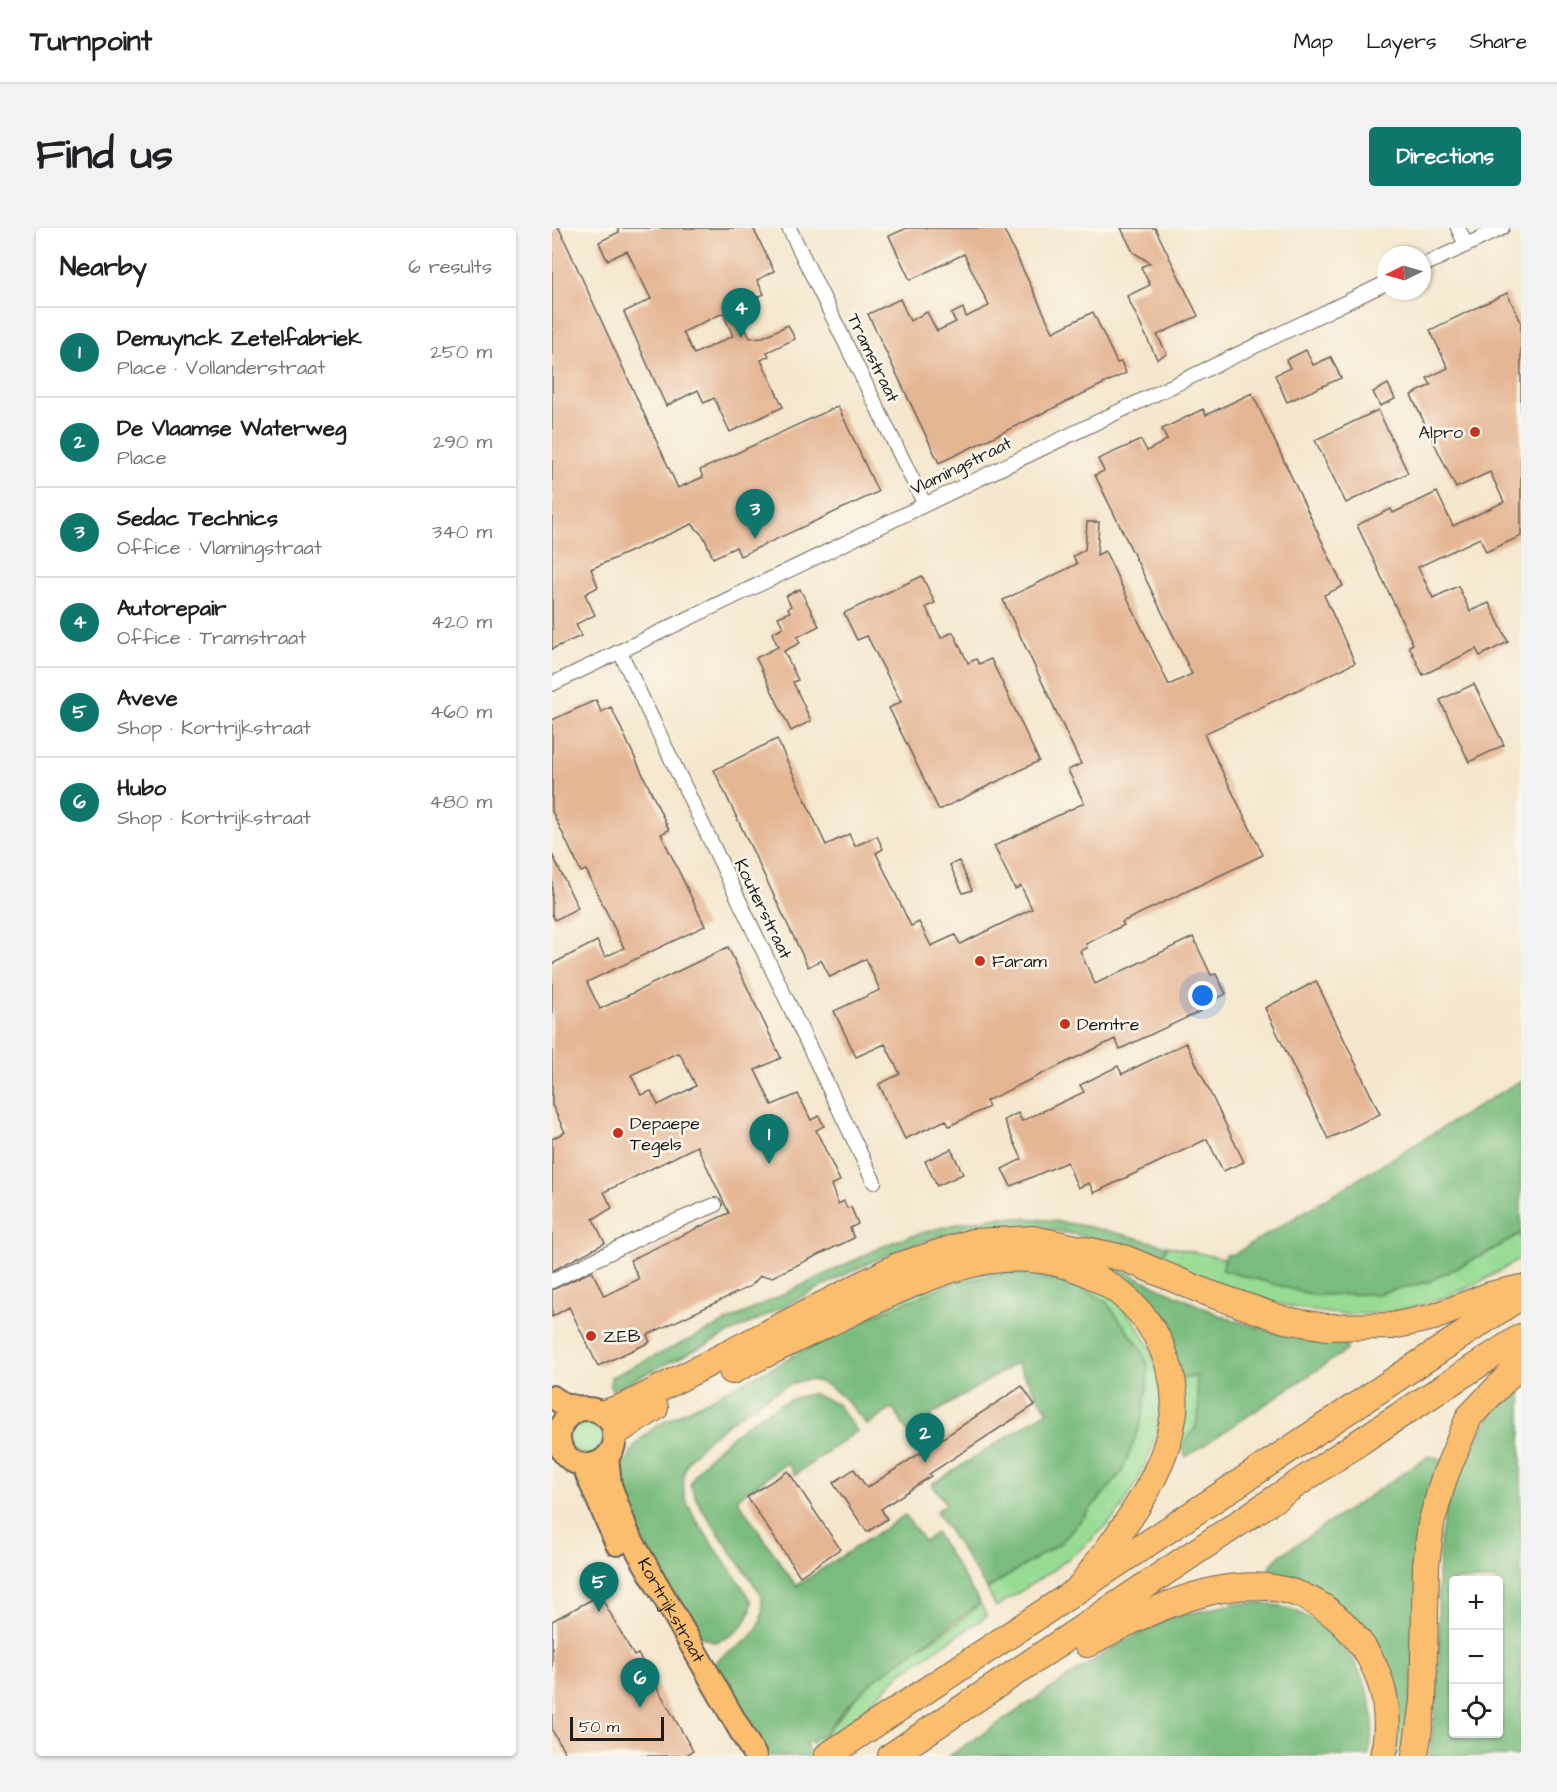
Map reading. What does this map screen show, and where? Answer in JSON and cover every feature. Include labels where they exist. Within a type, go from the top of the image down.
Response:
[{"type":"highway","points":[[600,1418],[898,1266],[972,1242],[1033,1239],[1113,1255],[1285,1320],[1326,1327],[1392,1326],[1434,1317],[1490,1295],[1521,1288]]},
{"type":"highway","points":[[600,1418],[641,1415],[929,1277],[985,1261],[1017,1258],[1050,1261],[1095,1275],[1133,1303],[1161,1343],[1172,1374],[1173,1422],[1160,1467],[1141,1503],[1079,1588]]},
{"type":"highway","points":[[827,1756],[1521,1296]]},
{"type":"highway","points":[[891,1756],[1375,1432],[1521,1338]]},
{"type":"highway","points":[[1415,1756],[1423,1701],[1426,1565],[1431,1524],[1444,1478],[1469,1417],[1521,1363]]},
{"type":"highway","points":[[1028,1666],[1071,1653],[1146,1612],[1200,1593],[1223,1587],[1249,1585],[1274,1588],[1321,1605],[1343,1623],[1374,1662],[1382,1686],[1387,1714],[1383,1756]]},
{"type":"main road","points":[[552,1397],[565,1405],[600,1418],[614,1446],[607,1457],[597,1463],[583,1465],[571,1461],[564,1454],[555,1426],[572,1412],[600,1418]]},
{"type":"main road","name":"Kortrijkstraat","points":[[607,1457],[610,1485],[625,1527],[755,1756]]},
{"type":"main road","name":"Kortrijkstraat","points":[[583,1465],[621,1552],[738,1756]]},
{"type":"street","name":"Tramstraat","points":[[789,228],[924,503]]},
{"type":"street","points":[[1458,228],[1466,245]]},
{"type":"street","points":[[1431,262],[1502,228]]},
{"type":"street","name":"Vlamingstraat","points":[[552,684],[924,503],[1377,287]]},
{"type":"street","name":"Kouterstraat","points":[[620,652],[874,1182]]},
{"type":"street","points":[[552,1281],[657,1229],[715,1205]]},
{"type":"green space","points":[[1521,1080],[1521,1233],[1487,1253],[1428,1282],[1376,1294],[1313,1295],[1222,1270],[1226,1254],[1233,1255]]},
{"type":"green space","points":[[1004,1217],[1087,1226],[1167,1246],[1162,1262],[1101,1241],[1039,1230],[1007,1228],[976,1230],[944,1236],[878,1259],[613,1390],[610,1386],[611,1377],[890,1243],[946,1226]]},
{"type":"green space","points":[[1521,1233],[1521,1258],[1473,1285],[1428,1303],[1385,1313],[1343,1314],[1301,1309],[1257,1298],[1162,1262],[1167,1246],[1225,1259],[1223,1270],[1313,1295],[1376,1294],[1428,1282],[1487,1253]]},
{"type":"green space","points":[[1018,1245],[1051,1248],[1104,1262],[1221,1316],[1296,1339],[1345,1342],[1347,1350],[1186,1457],[1181,1447],[1196,1427],[1199,1410],[1196,1376],[1181,1379],[1163,1333],[1138,1298],[1103,1273],[1081,1264],[1029,1254],[990,1255],[963,1259],[889,1286],[792,1335],[790,1327],[846,1298],[900,1275],[955,1257]]},
{"type":"green space","points":[[1055,1270],[1096,1287],[1111,1296],[1133,1320],[1146,1339],[1160,1380],[1159,1423],[1153,1446],[1140,1476],[1125,1503],[1112,1520],[1072,1556],[996,1607],[987,1589],[1062,1542],[1122,1472],[1141,1422],[1147,1387],[1141,1348],[1106,1302],[1080,1286],[1040,1277],[1005,1273],[950,1284],[875,1315],[791,1359],[792,1351],[921,1288],[974,1271]]},
{"type":"green space","points":[[1005,1273],[1040,1277],[1080,1286],[1106,1302],[1141,1348],[1148,1366],[1147,1387],[1141,1422],[1122,1472],[1062,1542],[987,1589],[936,1512],[946,1504],[932,1484],[1048,1411],[1016,1363],[931,1415],[935,1424],[911,1438],[893,1408],[867,1425],[841,1395],[825,1384],[806,1380],[794,1383],[742,1413],[695,1452],[686,1465],[684,1494],[687,1504],[752,1602],[745,1623],[729,1637],[714,1642],[699,1636],[662,1575],[630,1510],[623,1487],[620,1464],[627,1463],[631,1451],[638,1442],[658,1425],[875,1315],[950,1284]]},
{"type":"green space","points":[[1196,1376],[1199,1410],[1196,1427],[1181,1447],[1175,1444],[1181,1379]]},
{"type":"green space","points":[[1521,1376],[1521,1756],[1429,1756],[1438,1678],[1438,1579],[1443,1524],[1460,1470],[1487,1421]]},
{"type":"green space","points":[[813,1394],[837,1404],[857,1431],[795,1475],[787,1463],[737,1499],[796,1586],[905,1515],[924,1541],[936,1533],[980,1603],[874,1680],[843,1710],[826,1733],[805,1744],[813,1756],[766,1756],[715,1663],[752,1636],[762,1616],[762,1600],[759,1591],[701,1508],[690,1485],[709,1457],[743,1428],[781,1404]]},
{"type":"green space","points":[[587,1419],[600,1424],[605,1437],[600,1450],[587,1455],[574,1450],[569,1437],[574,1424]]},
{"type":"green space","points":[[1429,1456],[1442,1459],[1417,1640],[1405,1756],[1390,1756],[1380,1659],[1270,1580],[1270,1566],[1279,1556]]},
{"type":"green space","points":[[980,1603],[987,1616],[902,1672],[860,1714],[816,1750],[811,1741],[828,1729],[864,1688],[899,1661],[955,1624]]},
{"type":"green space","points":[[1237,1603],[1266,1603],[1291,1609],[1310,1618],[1342,1646],[1355,1663],[1370,1703],[1373,1732],[1369,1756],[949,1756],[1108,1651],[1169,1618]]},
{"type":"building","points":[[552,228],[559,228],[678,488],[703,477],[700,470],[838,406],[878,492],[740,556],[736,547],[713,558],[704,537],[692,524],[591,569],[598,587],[585,594],[595,615],[576,624],[581,636],[552,649]]},
{"type":"building","points":[[618,228],[753,228],[774,271],[757,280],[764,294],[732,309],[742,331],[746,330],[750,338],[763,337],[788,325],[795,339],[767,352],[769,356],[761,360],[783,407],[730,432],[714,398],[704,403],[698,390],[666,406],[624,312],[651,299],[627,251],[607,260],[599,242],[619,232]],"holes":[[[723,313],[733,336],[694,354],[683,332]]]},
{"type":"building","points":[[907,228],[1003,228],[1053,332],[1093,312],[1117,363],[1121,362],[1126,373],[939,463],[868,314],[900,299],[910,321],[927,312],[937,331],[956,322],[951,314],[963,308],[966,317],[989,306],[964,254],[910,280],[889,236]]},
{"type":"building","points":[[1121,228],[1155,228],[1198,316],[1157,335],[1167,354],[1157,359],[1127,296],[1150,285],[1141,267],[1150,263],[1133,252]]},
{"type":"building","points":[[1507,293],[1521,322],[1521,536],[1486,552],[1480,538],[1418,567],[1433,598],[1458,586],[1470,611],[1489,603],[1508,642],[1480,656],[1476,649],[1423,675],[1409,646],[1413,644],[1357,525],[1391,509],[1393,513],[1437,492],[1453,526],[1504,502],[1490,472],[1456,488],[1411,395],[1431,385],[1427,378],[1448,368],[1430,330]]},
{"type":"building","points":[[1306,350],[1313,365],[1331,357],[1341,378],[1287,402],[1275,375],[1290,368],[1286,360]]},
{"type":"building","points":[[1388,384],[1395,399],[1380,406],[1373,392]]},
{"type":"building","points":[[1252,393],[1343,586],[1324,595],[1355,663],[1204,734],[1263,855],[1122,922],[1124,925],[1086,944],[1087,948],[1080,951],[1095,984],[1193,937],[1211,975],[1216,974],[1226,994],[1201,1006],[1203,1010],[1120,1049],[1115,1039],[986,1101],[989,1107],[949,1126],[946,1120],[905,1139],[879,1084],[900,1074],[885,1044],[856,1057],[834,1011],[880,990],[866,959],[830,977],[821,960],[808,967],[714,770],[777,739],[826,845],[849,834],[855,846],[877,836],[883,849],[876,853],[911,926],[919,922],[931,946],[955,935],[960,944],[1032,909],[1021,886],[1015,889],[994,846],[1084,803],[1068,770],[1081,764],[1003,600],[1077,564],[1073,556],[1085,550],[1087,522],[1099,522],[1097,555],[1105,551],[1169,685],[1192,674],[1095,475],[1104,471],[1098,459],[1141,440],[1147,451],[1167,440],[1162,429],[1203,409],[1206,415]]},
{"type":"building","points":[[1378,410],[1408,473],[1346,503],[1315,440]]},
{"type":"building","points":[[922,576],[935,603],[926,607],[941,638],[953,632],[968,663],[976,659],[979,664],[991,659],[1039,761],[939,810],[889,708],[901,702],[867,636],[857,640],[844,613]]},
{"type":"building","points":[[800,589],[819,626],[797,637],[800,643],[784,651],[798,680],[793,682],[811,721],[791,731],[756,658],[778,647],[772,633],[783,627],[778,617],[790,612],[788,608],[791,606],[786,596]]},
{"type":"building","points":[[1474,684],[1504,745],[1469,762],[1440,700]]},
{"type":"building","points":[[596,700],[601,712],[611,707],[669,830],[661,834],[705,926],[587,982],[600,1009],[728,947],[781,1058],[755,1070],[772,1105],[798,1094],[811,1120],[819,1116],[824,1126],[816,1130],[840,1181],[831,1185],[838,1204],[844,1201],[847,1208],[851,1207],[858,1224],[850,1228],[854,1238],[772,1277],[760,1276],[751,1286],[647,1335],[650,1342],[598,1366],[569,1307],[552,1317],[552,1290],[592,1271],[604,1296],[639,1279],[630,1260],[729,1213],[697,1146],[604,1192],[612,1208],[593,1219],[605,1243],[552,1271],[552,1139],[565,1132],[552,1105],[552,964],[597,941],[605,957],[624,948],[586,870],[581,872],[552,811],[552,720]],"holes":[[[677,1053],[680,1054],[696,1086],[658,1105],[651,1091],[641,1095],[631,1075]]]},
{"type":"building","points":[[552,854],[578,908],[555,920],[552,914]]},
{"type":"building","points":[[959,861],[972,890],[963,893],[950,865]]},
{"type":"building","points":[[1316,981],[1380,1114],[1328,1139],[1265,1008]]},
{"type":"building","points":[[1186,1043],[1244,1162],[1223,1171],[1207,1139],[1094,1193],[1089,1183],[1078,1188],[1067,1162],[1011,1186],[1002,1169],[1022,1159],[1004,1120],[1018,1113],[1022,1121],[1084,1092],[1080,1085],[1118,1066],[1122,1074]]},
{"type":"building","points":[[951,1149],[963,1174],[937,1186],[925,1161]]},
{"type":"building","points":[[1022,1386],[1035,1405],[929,1474],[931,1476],[881,1509],[887,1519],[867,1532],[833,1483],[854,1469],[867,1488]]},
{"type":"building","points":[[788,1471],[840,1549],[800,1576],[747,1497]]},
{"type":"building","points":[[600,1595],[634,1656],[638,1654],[693,1751],[685,1756],[567,1756],[552,1730],[552,1621]]},
{"type":"place","name":"Autorepair","points":[[741,338]]},
{"type":"place","name":"Alpro","points":[[1475,432]]},
{"type":"place","name":"Sedac Technics","points":[[755,539]]},
{"type":"place","name":"Faram","points":[[980,961]]},
{"type":"place","name":"Demtre","points":[[1065,1024]]},
{"type":"place","name":"Depaepe Tegels","points":[[618,1133]]},
{"type":"place","name":"Demuynck Zetelfabriek","points":[[769,1164]]},
{"type":"place","name":"ZEB","points":[[591,1336]]},
{"type":"place","name":"De Vlaamse Waterweg","points":[[925,1463]]},
{"type":"place","name":"Aveve","points":[[599,1612]]},
{"type":"place","name":"Hubo","points":[[640,1708]]}]
